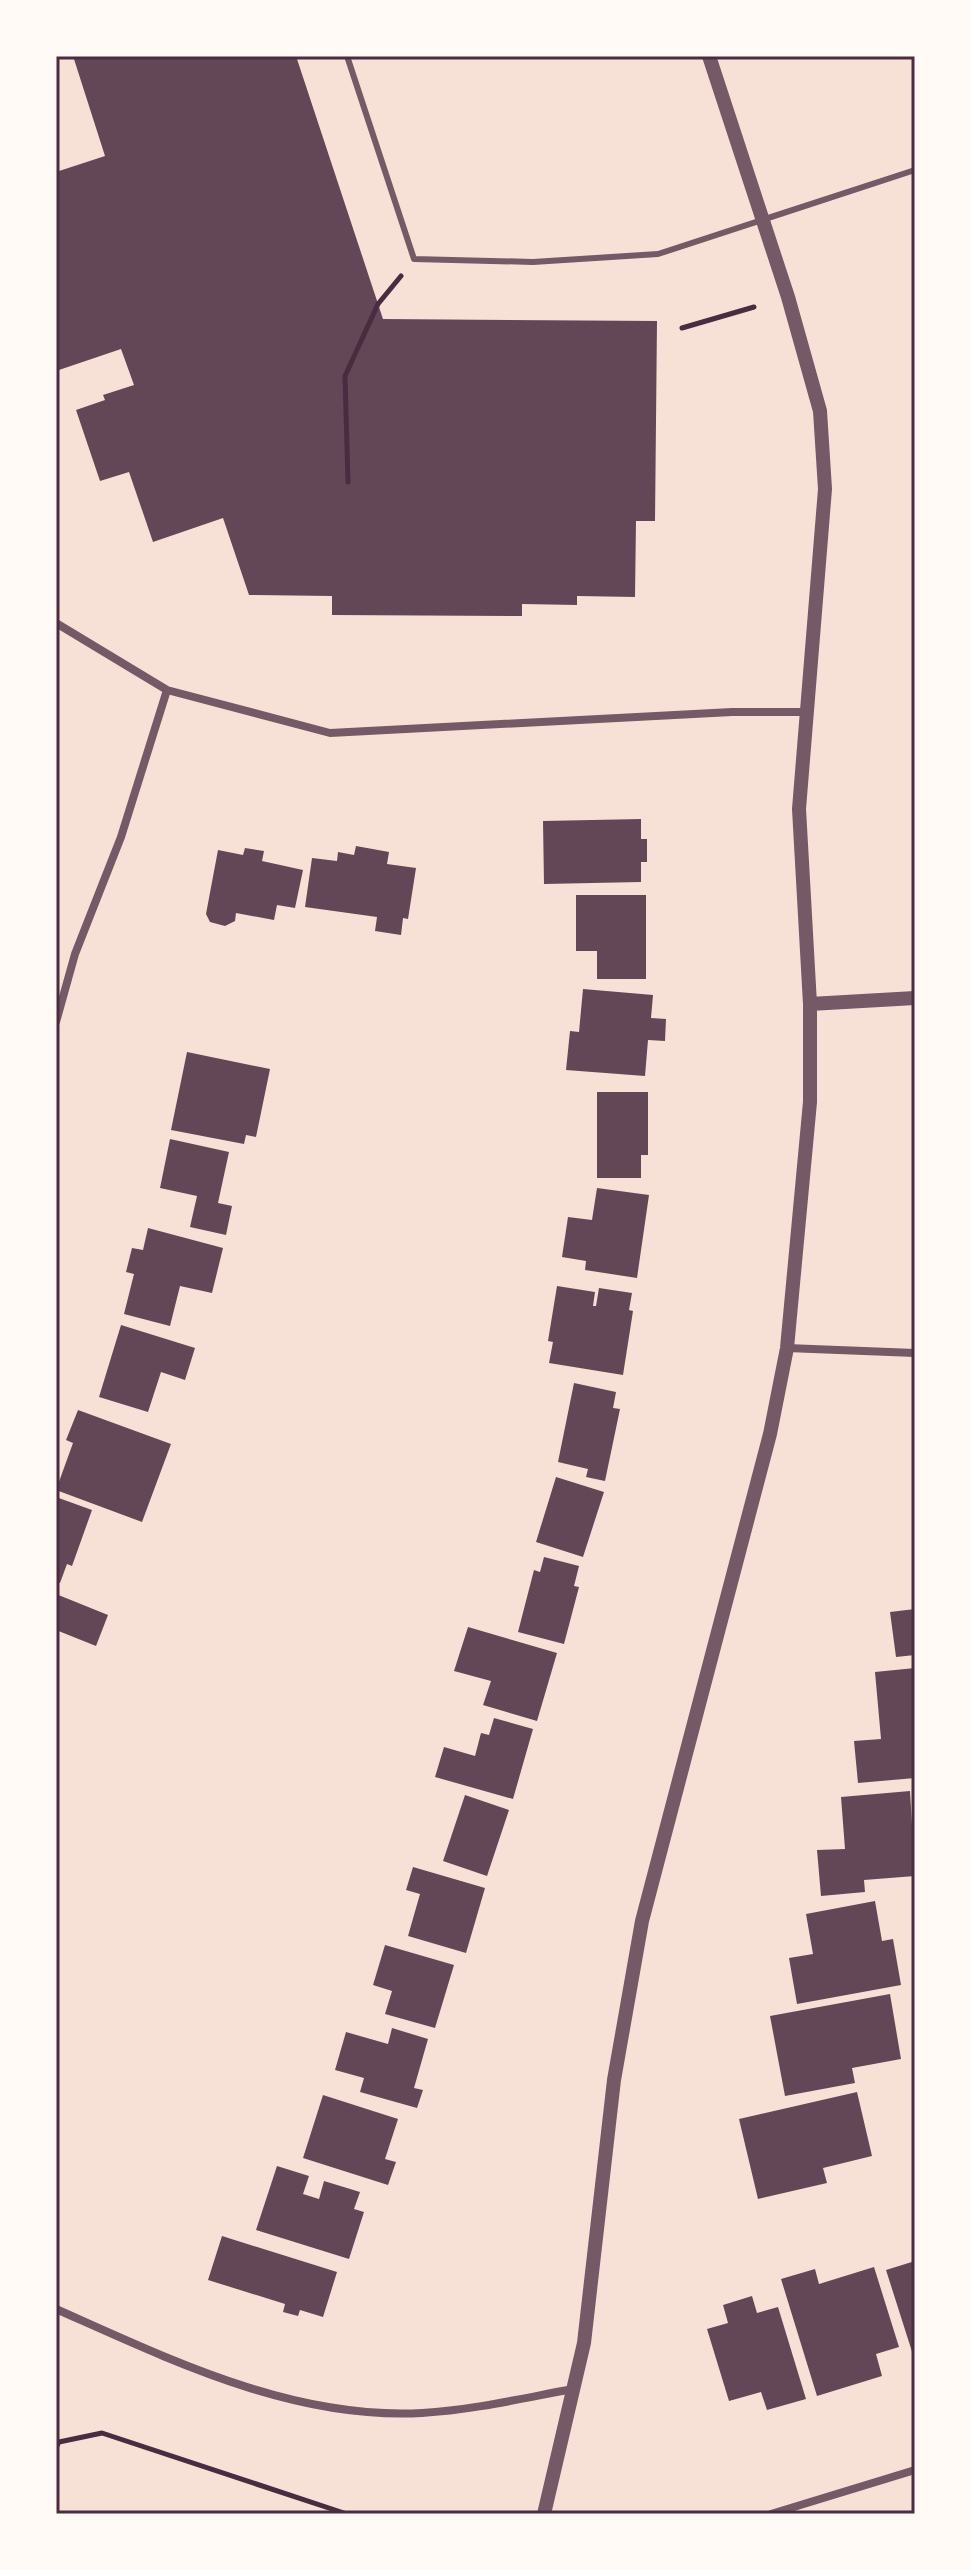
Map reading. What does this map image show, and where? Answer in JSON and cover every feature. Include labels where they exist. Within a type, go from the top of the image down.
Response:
[{"type":"street","points":[[544,2514],[584,2343],[614,2080],[642,1921],[770,1434],[787,1348],[810,1102],[810,1004],[799,809],[804,712],[825,489],[820,411],[763,219],[709,56]]},
{"type":"street","points":[[56,623],[167,690],[330,733],[732,712],[804,712]]},
{"type":"street","points":[[56,1022],[75,954],[121,837],[167,690]]},
{"type":"street","points":[[810,1004],[915,998]]},
{"type":"street","points":[[787,1348],[915,1353]]},
{"type":"street","points":[[56,2309],[212,2378],[366,2412],[422,2413],[573,2389]]},
{"type":"street","points":[[771,2514],[915,2470]]},
{"type":"lane","points":[[347,56],[414,259],[533,262],[658,254],[915,170]]},
{"type":"path","points":[[348,482],[345,376],[378,304],[414,259]]},
{"type":"path","points":[[682,328],[754,307]]},
{"type":"path","points":[[56,2448],[59,2442],[76,2436],[102,2433],[347,2514]]},
{"type":"building","points":[[73,56],[296,56],[383,319],[657,321],[655,521],[636,521],[635,597],[577,596],[577,605],[522,604],[522,616],[332,615],[332,596],[249,595],[223,518],[153,542],[129,472],[100,481],[76,410],[105,400],[103,395],[134,385],[121,349],[56,371],[56,172],[105,156]]},
{"type":"building","points":[[641,819],[641,839],[647,839],[647,862],[641,862],[641,882],[544,884],[543,821]]},
{"type":"building","points":[[356,846],[389,852],[387,864],[416,868],[408,919],[403,918],[401,935],[375,931],[377,917],[305,907],[312,858],[337,861],[338,852],[354,855]]},
{"type":"building","points":[[245,848],[264,851],[262,861],[303,870],[295,908],[277,905],[274,920],[236,913],[235,921],[225,926],[210,922],[206,914],[218,850],[243,855]]},
{"type":"building","points":[[576,895],[646,895],[646,979],[597,979],[597,951],[576,951]]},
{"type":"building","points":[[583,989],[653,995],[651,1018],[666,1019],[665,1041],[648,1040],[645,1076],[566,1070],[570,1031],[579,1032]]},
{"type":"building","points":[[187,1052],[270,1069],[256,1137],[246,1135],[244,1144],[171,1130]]},
{"type":"building","points":[[597,1092],[648,1092],[648,1155],[641,1155],[641,1178],[597,1178]]},
{"type":"building","points":[[170,1139],[229,1152],[218,1203],[232,1206],[226,1235],[190,1227],[197,1196],[160,1188]]},
{"type":"building","points":[[597,1188],[649,1195],[637,1278],[585,1270],[586,1261],[562,1257],[568,1217],[592,1220]]},
{"type":"building","points":[[148,1228],[223,1248],[212,1293],[180,1286],[170,1326],[124,1314],[134,1274],[126,1272],[132,1248],[143,1250]]},
{"type":"building","points":[[557,1286],[595,1292],[593,1306],[596,1306],[599,1288],[632,1293],[629,1310],[633,1311],[623,1375],[549,1363],[553,1342],[548,1341]]},
{"type":"building","points":[[121,1325],[195,1348],[185,1380],[161,1372],[148,1412],[99,1397]]},
{"type":"building","points":[[574,1383],[616,1392],[613,1408],[620,1409],[605,1481],[586,1477],[588,1469],[558,1462]]},
{"type":"building","points":[[78,1410],[171,1444],[142,1522],[56,1490],[73,1443],[66,1440]]},
{"type":"building","points":[[556,1477],[604,1492],[583,1557],[536,1542]]},
{"type":"building","points":[[56,1497],[92,1510],[72,1566],[67,1564],[60,1583],[56,1582]]},
{"type":"building","points":[[544,1557],[579,1566],[574,1586],[579,1587],[564,1644],[518,1632],[534,1570],[540,1572]]},
{"type":"building","points":[[56,1594],[108,1615],[96,1646],[56,1630]]},
{"type":"building","points":[[915,1609],[915,1655],[896,1657],[890,1612]]},
{"type":"building","points":[[468,1627],[557,1653],[537,1721],[483,1705],[491,1681],[454,1671]]},
{"type":"building","points":[[915,1668],[915,1778],[858,1783],[854,1741],[881,1739],[875,1672]]},
{"type":"building","points":[[494,1718],[533,1729],[513,1799],[435,1777],[444,1747],[475,1756],[481,1733],[489,1735]]},
{"type":"building","points":[[910,1791],[915,1876],[864,1880],[865,1892],[821,1896],[817,1850],[845,1849],[841,1797]]},
{"type":"building","points":[[465,1795],[509,1810],[487,1876],[443,1861]]},
{"type":"building","points":[[413,1867],[485,1888],[466,1953],[408,1936],[420,1894],[406,1890]]},
{"type":"building","points":[[875,1901],[882,1941],[893,1939],[901,1985],[797,2004],[789,1958],[813,1954],[806,1914]]},
{"type":"building","points":[[385,1945],[454,1965],[435,2028],[385,2014],[392,1991],[373,1985]]},
{"type":"building","points":[[890,1994],[901,2059],[852,2068],[855,2083],[785,2096],[770,2016]]},
{"type":"building","points":[[392,2028],[428,2039],[414,2088],[423,2090],[417,2108],[360,2092],[364,2078],[335,2070],[346,2032],[388,2044]]},
{"type":"building","points":[[857,2092],[872,2156],[823,2168],[827,2183],[758,2199],[739,2119]]},
{"type":"building","points":[[323,2095],[398,2119],[385,2159],[396,2162],[388,2185],[303,2158]]},
{"type":"building","points":[[277,2166],[309,2176],[303,2194],[319,2199],[324,2181],[360,2192],[354,2209],[364,2212],[349,2259],[256,2230]]},
{"type":"building","points":[[222,2236],[337,2272],[323,2317],[300,2310],[298,2316],[283,2312],[285,2304],[208,2280]]},
{"type":"building","points":[[915,2261],[915,2357],[914,2358],[886,2270]]},
{"type":"building","points":[[874,2267],[899,2347],[876,2354],[882,2376],[817,2396],[781,2279],[815,2269],[819,2284]]},
{"type":"building","points":[[752,2296],[757,2313],[778,2307],[806,2399],[767,2410],[761,2392],[729,2401],[707,2329],[728,2323],[723,2305]]}]
